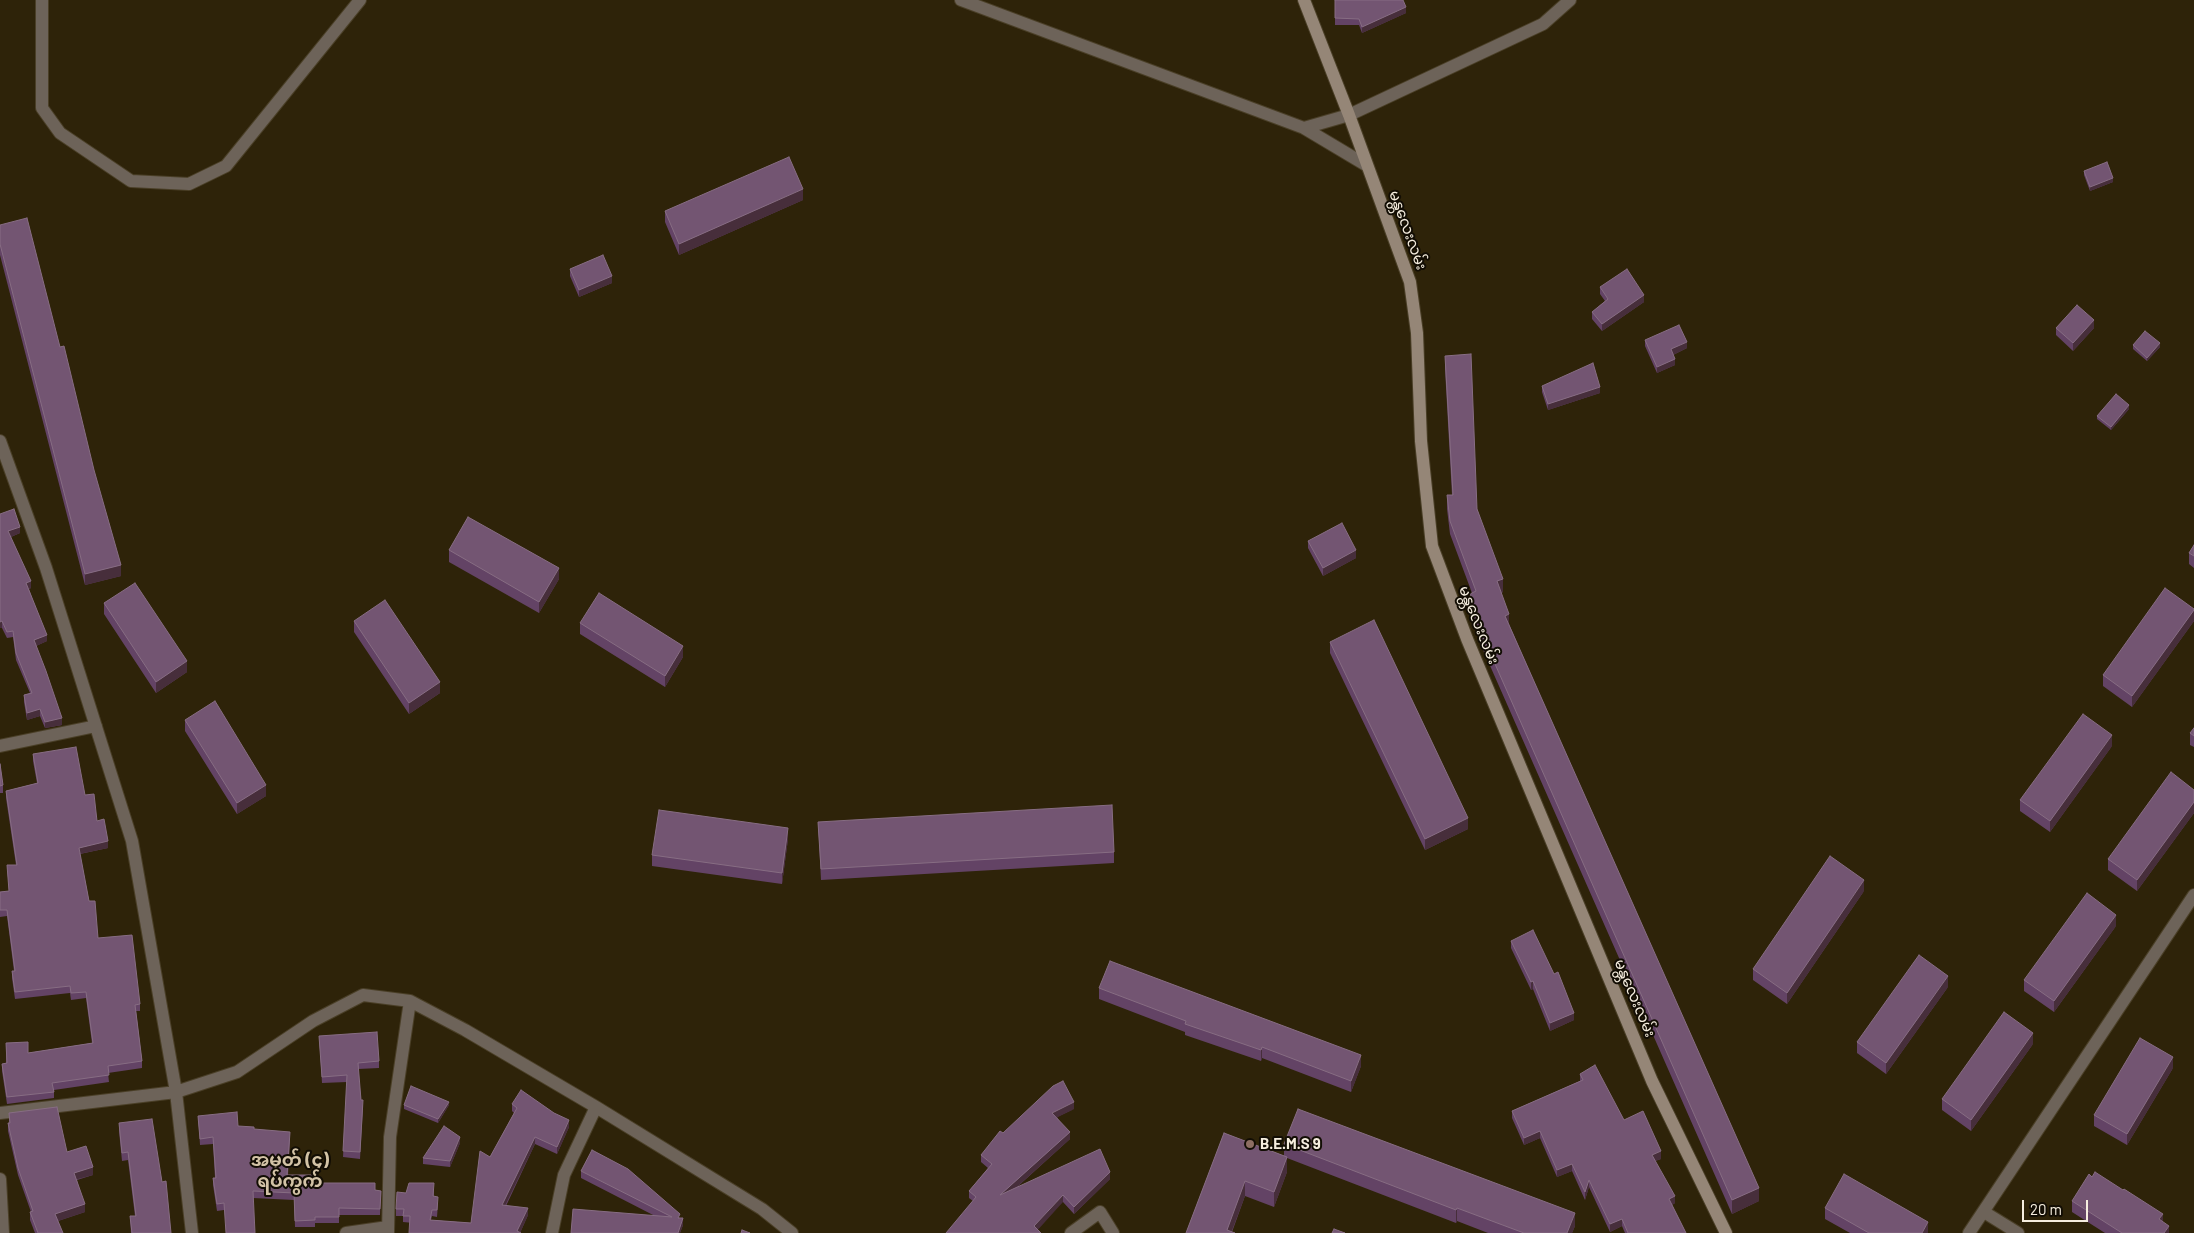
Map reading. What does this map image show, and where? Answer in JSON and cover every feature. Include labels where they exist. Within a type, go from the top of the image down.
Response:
[{"type":"main road","name":"မန္တလေးလမ်း","points":[[1304,0],[1349,115],[1410,282],[1417,332],[1421,441],[1432,546],[1467,640],[1652,1081],[1726,1233]]},
{"type":"street","points":[[42,0],[42,108],[60,133],[131,181],[189,184],[226,166],[360,0]]},
{"type":"street","points":[[961,0],[1304,128],[1366,165]]},
{"type":"street","points":[[1304,128],[1349,115],[1543,24],[1570,0]]},
{"type":"street","points":[[0,441],[46,568],[132,841],[176,1092],[192,1233]]},
{"type":"street","points":[[0,746],[96,726]]},
{"type":"street","points":[[1970,1233],[2194,895]]},
{"type":"street","points":[[0,1113],[176,1092],[236,1072],[313,1021],[363,995],[410,1001],[465,1030],[596,1107],[762,1209],[792,1233]]},
{"type":"street","points":[[346,1233],[388,1230],[390,1137],[410,1001]]},
{"type":"street","points":[[552,1233],[564,1175],[596,1107]]},
{"type":"street","points":[[0,1179],[3,1233]]},
{"type":"street","points":[[1071,1233],[1100,1212],[1113,1233]]},
{"type":"street","points":[[1984,1212],[2018,1233]]},
{"type":"building","points":[[1335,0],[1403,0],[1406,7],[1362,27],[1359,19],[1335,18]]},
{"type":"building","points":[[789,157],[803,189],[679,244],[665,211]]},
{"type":"building","points":[[2107,162],[2113,178],[2090,187],[2084,171]]},
{"type":"building","points":[[27,218],[60,347],[64,346],[94,470],[121,565],[85,574],[0,244],[0,225]]},
{"type":"building","points":[[603,255],[612,276],[579,290],[570,269]]},
{"type":"building","points":[[1627,269],[1644,295],[1602,324],[1592,312],[1608,299],[1600,287]]},
{"type":"building","points":[[2077,305],[2094,320],[2073,343],[2056,328]]},
{"type":"building","points":[[1679,325],[1687,342],[1671,349],[1675,359],[1657,367],[1645,340]]},
{"type":"building","points":[[2145,331],[2160,343],[2147,358],[2133,345]]},
{"type":"building","points":[[1471,354],[1477,509],[1503,579],[1497,581],[1509,614],[1505,616],[1759,1188],[1732,1200],[1480,630],[1483,629],[1470,594],[1476,591],[1450,521],[1447,495],[1453,495],[1445,356]]},
{"type":"building","points":[[1593,363],[1600,387],[1548,404],[1542,386]]},
{"type":"building","points":[[2116,394],[2129,405],[2111,427],[2097,416]]},
{"type":"building","points":[[14,509],[20,527],[8,531],[31,581],[26,583],[47,635],[34,640],[62,718],[45,722],[40,709],[27,713],[24,695],[32,693],[16,653],[13,631],[7,632],[2,621],[0,622],[0,514]]},
{"type":"building","points":[[468,517],[559,568],[539,602],[449,550]]},
{"type":"building","points":[[1342,523],[1356,550],[1323,568],[1308,541]]},
{"type":"building","points":[[2194,545],[2194,556],[2189,553]]},
{"type":"building","points":[[135,583],[187,661],[156,682],[104,603]]},
{"type":"building","points":[[2165,588],[2194,610],[2132,696],[2103,675]]},
{"type":"building","points":[[599,593],[683,646],[665,676],[580,623]]},
{"type":"building","points":[[385,600],[440,682],[409,703],[354,621]]},
{"type":"building","points":[[1374,620],[1468,818],[1425,839],[1330,642]]},
{"type":"building","points":[[215,701],[266,785],[237,803],[185,720]]},
{"type":"building","points":[[2083,714],[2112,735],[2050,821],[2020,800]]},
{"type":"building","points":[[2194,728],[2194,736],[2190,733]]},
{"type":"building","points":[[76,747],[85,795],[94,794],[97,821],[104,819],[108,841],[79,848],[89,901],[95,901],[98,938],[132,935],[140,1004],[135,1005],[142,1061],[108,1066],[109,1075],[52,1083],[54,1092],[7,1097],[2,1064],[7,1063],[6,1043],[28,1042],[28,1053],[93,1043],[86,992],[71,993],[70,986],[15,992],[12,971],[15,971],[7,910],[0,910],[0,892],[9,891],[7,865],[17,865],[6,791],[38,783],[33,754]]},
{"type":"building","points":[[0,764],[3,785],[0,786]]},
{"type":"building","points":[[2171,772],[2194,790],[2194,802],[2137,880],[2108,859]]},
{"type":"building","points":[[1112,805],[1114,852],[821,869],[818,822]]},
{"type":"building","points":[[659,810],[788,828],[782,873],[652,855]]},
{"type":"building","points":[[1830,856],[1864,880],[1787,993],[1753,969]]},
{"type":"building","points":[[2087,893],[2116,915],[2054,1001],[2024,980]]},
{"type":"building","points":[[1533,930],[1554,974],[1558,972],[1574,1013],[1550,1023],[1533,981],[1531,982],[1511,941]]},
{"type":"building","points":[[1919,955],[1948,976],[1886,1063],[1857,1042]]},
{"type":"building","points":[[1110,961],[1361,1055],[1351,1081],[1262,1047],[1261,1050],[1185,1024],[1186,1021],[1099,988]]},
{"type":"building","points":[[2004,1012],[2033,1033],[1971,1120],[1942,1099]]},
{"type":"building","points":[[377,1032],[379,1061],[358,1063],[361,1100],[363,1100],[360,1152],[343,1151],[347,1075],[322,1077],[319,1036]]},
{"type":"building","points":[[2140,1038],[2173,1057],[2127,1134],[2094,1115]]},
{"type":"building","points":[[1595,1065],[1624,1120],[1643,1111],[1661,1151],[1652,1155],[1675,1196],[1669,1199],[1686,1233],[1628,1233],[1622,1219],[1610,1224],[1589,1180],[1585,1192],[1572,1164],[1557,1170],[1540,1131],[1524,1138],[1512,1111],[1583,1080],[1580,1074]]},
{"type":"building","points":[[1063,1081],[1074,1102],[1052,1113],[1070,1132],[1000,1195],[1100,1149],[1110,1172],[1074,1207],[1063,1195],[1034,1226],[1041,1233],[946,1233],[976,1197],[969,1191],[992,1164],[981,1155],[1000,1131],[1003,1133],[1053,1086]]},
{"type":"building","points":[[411,1086],[449,1102],[438,1119],[404,1105]]},
{"type":"building","points":[[521,1090],[554,1113],[569,1120],[557,1147],[535,1137],[502,1205],[528,1208],[517,1231],[521,1233],[409,1233],[410,1216],[403,1216],[404,1209],[396,1209],[397,1192],[406,1193],[409,1183],[434,1183],[433,1196],[438,1197],[437,1210],[432,1210],[430,1220],[471,1223],[480,1151],[490,1157],[517,1108],[512,1104]]},
{"type":"building","points":[[57,1107],[67,1152],[86,1146],[93,1167],[74,1173],[85,1204],[55,1214],[63,1233],[38,1233],[30,1212],[33,1211],[18,1168],[8,1123],[10,1123],[9,1113]]},
{"type":"building","points":[[1298,1109],[1575,1213],[1567,1233],[1524,1233],[1457,1208],[1456,1210],[1284,1144]]},
{"type":"building","points":[[237,1112],[238,1126],[290,1132],[287,1175],[314,1175],[314,1183],[375,1183],[375,1190],[381,1191],[380,1209],[339,1208],[339,1217],[315,1217],[315,1220],[295,1221],[294,1193],[253,1191],[255,1233],[226,1233],[224,1203],[217,1204],[213,1178],[216,1178],[213,1137],[200,1139],[198,1116]]},
{"type":"building","points":[[152,1119],[162,1182],[166,1181],[171,1233],[132,1233],[130,1216],[136,1216],[128,1152],[122,1153],[119,1123]]},
{"type":"building","points":[[444,1126],[460,1137],[450,1161],[423,1158]]},
{"type":"building","points":[[1224,1133],[1287,1157],[1274,1192],[1245,1181],[1227,1230],[1235,1233],[1186,1233]]},
{"type":"building","points":[[592,1150],[628,1169],[680,1214],[678,1218],[683,1218],[678,1233],[571,1233],[573,1209],[672,1217],[581,1171]]},
{"type":"building","points":[[2095,1172],[2163,1214],[2159,1219],[2169,1226],[2164,1233],[2122,1233],[2072,1201],[2089,1174],[2092,1177]]},
{"type":"building","points":[[1844,1174],[1928,1222],[1922,1233],[1869,1233],[1825,1208]]},
{"type":"building","points":[[1334,1229],[1345,1233],[1332,1233]]},
{"type":"place","name":"B.E.M.S 9","points":[[1250,1144]]},
{"type":"district","name":"အမှတ် (၄) ရပ်ကွက်","points":[[290,1170]]}]
